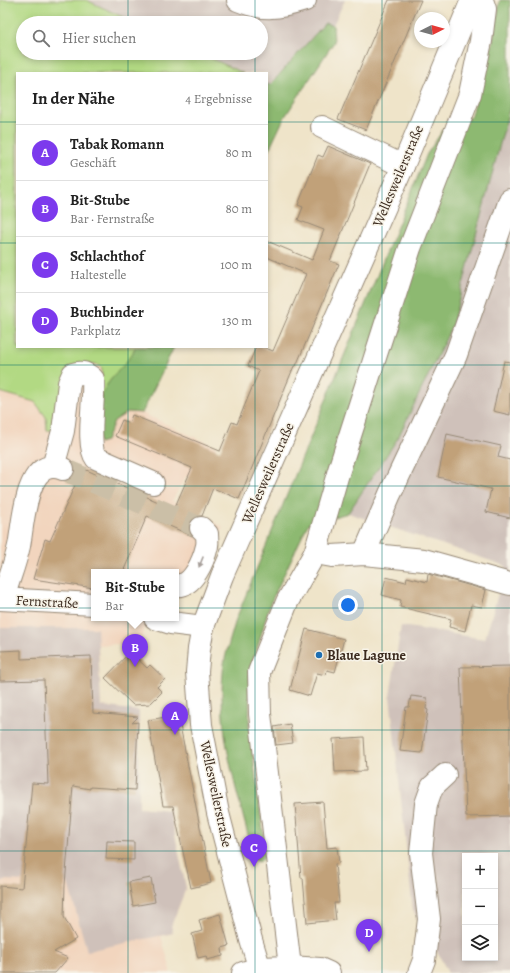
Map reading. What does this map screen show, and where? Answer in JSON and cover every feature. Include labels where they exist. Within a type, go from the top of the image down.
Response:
[{"type":"street","points":[[238,0],[260,8],[283,7],[305,0]]},
{"type":"street","name":"Wellesweilerstraße","points":[[329,973],[320,969],[290,967],[254,971],[218,813],[201,725],[197,672],[199,649],[203,627],[222,576],[404,166],[472,0]]},
{"type":"street","points":[[290,967],[260,714],[259,672],[287,602],[315,553],[339,470],[410,248],[470,94],[482,41],[485,9],[482,0]]},
{"type":"street","points":[[322,127],[404,166]]},
{"type":"street","points":[[364,554],[390,494],[456,355],[510,200]]},
{"type":"street","points":[[2,599],[19,546],[26,499],[35,477],[45,469],[58,468],[69,383],[73,374],[78,372],[86,373],[92,379],[94,387],[91,432],[93,455],[96,458],[153,483]]},
{"type":"street","points":[[179,585],[191,580],[201,566],[207,546],[207,534],[201,528]]},
{"type":"street","points":[[315,553],[332,556],[364,554],[424,560],[510,584]]},
{"type":"street","name":"Fernstraße","points":[[2,599],[91,604]]},
{"type":"street","points":[[165,621],[203,627]]},
{"type":"street","points":[[419,973],[424,960],[429,919],[421,853],[426,804],[432,787],[445,775]]},
{"type":"shaded area","points":[[86,0],[345,0],[333,25],[325,23],[269,85],[268,72],[241,72],[215,60],[268,60],[268,16],[121,16]]},
{"type":"shaded area","points":[[510,106],[510,973],[448,973],[413,910],[390,696],[401,626],[485,639],[506,566],[348,513],[398,438]]},
{"type":"shaded area","points":[[85,364],[96,364],[102,368],[106,441],[114,421],[128,412],[142,413],[216,447],[202,481],[186,476],[172,501],[223,527],[198,587],[179,596],[179,569],[91,569],[91,621],[147,621],[140,643],[98,645],[101,706],[139,711],[139,808],[170,811],[186,888],[171,926],[173,933],[161,936],[170,967],[170,973],[0,973],[0,392],[35,402],[46,417],[47,430]]},
{"type":"shaded area","points":[[0,628],[97,628],[101,706],[139,711],[139,808],[170,811],[186,888],[171,926],[173,933],[87,951],[68,883],[4,880],[0,882]]},
{"type":"green space","points":[[0,0],[86,0],[121,16],[16,16],[16,60],[215,60],[241,72],[16,72],[16,348],[136,348],[132,356],[107,385],[100,402],[102,368],[96,364],[85,364],[54,431],[47,430],[46,417],[35,402],[0,392]]},
{"type":"green space","points":[[500,0],[510,0],[510,106],[452,326],[398,438],[348,513],[308,524],[270,604],[250,673],[249,727],[265,845],[265,858],[259,862],[254,858],[236,789],[226,742],[222,696],[223,672],[228,646],[236,619],[427,154],[443,130],[471,117],[492,45]]},
{"type":"green space","points":[[325,23],[333,25],[334,42],[284,118],[268,152],[268,84],[270,85]]},
{"type":"green space","points":[[135,348],[174,348],[142,413],[128,412],[114,421],[106,441],[99,443],[99,413],[103,392]]},
{"type":"building","points":[[389,0],[421,0],[416,12],[414,12],[414,17],[366,130],[338,119]]},
{"type":"building","points":[[328,146],[370,164],[330,261],[339,264],[296,366],[294,366],[239,499],[213,488],[202,516],[197,516],[192,519],[189,524],[189,531],[192,536],[147,516],[124,569],[91,569],[91,588],[33,579],[45,539],[50,541],[75,485],[66,481],[72,478],[75,473],[75,469],[81,471],[82,468],[174,509],[192,468],[115,436],[122,420],[129,423],[132,415],[220,451],[232,422],[237,424],[259,371],[248,366],[256,348],[266,348],[273,351],[306,274],[268,257],[268,241],[312,260],[324,230],[298,220],[303,207],[298,205],[318,155],[323,157]]},
{"type":"building","points":[[504,361],[510,362],[510,415],[493,411]]},
{"type":"building","points":[[447,434],[501,446],[498,457],[510,460],[510,518],[486,512],[491,489],[438,477]]},
{"type":"building","points":[[428,574],[486,590],[482,607],[471,605],[465,631],[449,627],[451,619],[400,607],[401,600],[382,595],[386,577],[406,582],[407,577],[427,582]]},
{"type":"building","name":"Blaue Lagune","points":[[306,629],[344,639],[335,672],[327,670],[326,675],[317,673],[310,696],[290,690]]},
{"type":"building","points":[[21,650],[21,659],[91,656],[93,713],[138,717],[132,723],[138,722],[135,790],[90,787],[90,789],[73,786],[64,917],[76,939],[54,952],[68,958],[55,973],[0,973],[0,886],[22,888],[32,783],[48,784],[44,680],[0,681],[0,651]]},
{"type":"building","points":[[130,652],[147,668],[150,665],[165,679],[157,687],[162,692],[150,704],[133,705],[105,678]]},
{"type":"building","points":[[510,666],[510,816],[466,817],[460,667]]},
{"type":"building","points":[[411,696],[427,698],[426,709],[428,710],[422,753],[400,751],[406,707],[409,707]]},
{"type":"building","points":[[178,715],[211,883],[191,888],[173,806],[163,806],[148,720]]},
{"type":"building","points":[[290,724],[293,743],[276,745],[274,727]]},
{"type":"building","points":[[364,737],[366,771],[335,772],[333,739]]},
{"type":"building","points":[[323,802],[327,848],[337,847],[339,863],[335,864],[339,903],[334,903],[336,920],[307,923],[303,878],[301,878],[295,804]]},
{"type":"building","points":[[107,841],[134,842],[134,860],[106,859]]},
{"type":"building","points":[[151,878],[155,902],[133,906],[129,882]]},
{"type":"building","points":[[220,914],[229,946],[222,948],[223,956],[207,960],[206,956],[198,958],[192,934],[202,931],[199,920]]},
{"type":"tunnel","points":[[63,469],[201,528]]},
{"type":"place","name":"Blaue Lagune","points":[[319,655]]},
{"type":"place","name":"Bit-Stube","points":[[135,667]]},
{"type":"place","name":"Tabak Romann","points":[[175,735]]},
{"type":"place","name":"Schlachthof","points":[[254,867]]},
{"type":"place","name":"Buchbinder","points":[[369,952]]}]
